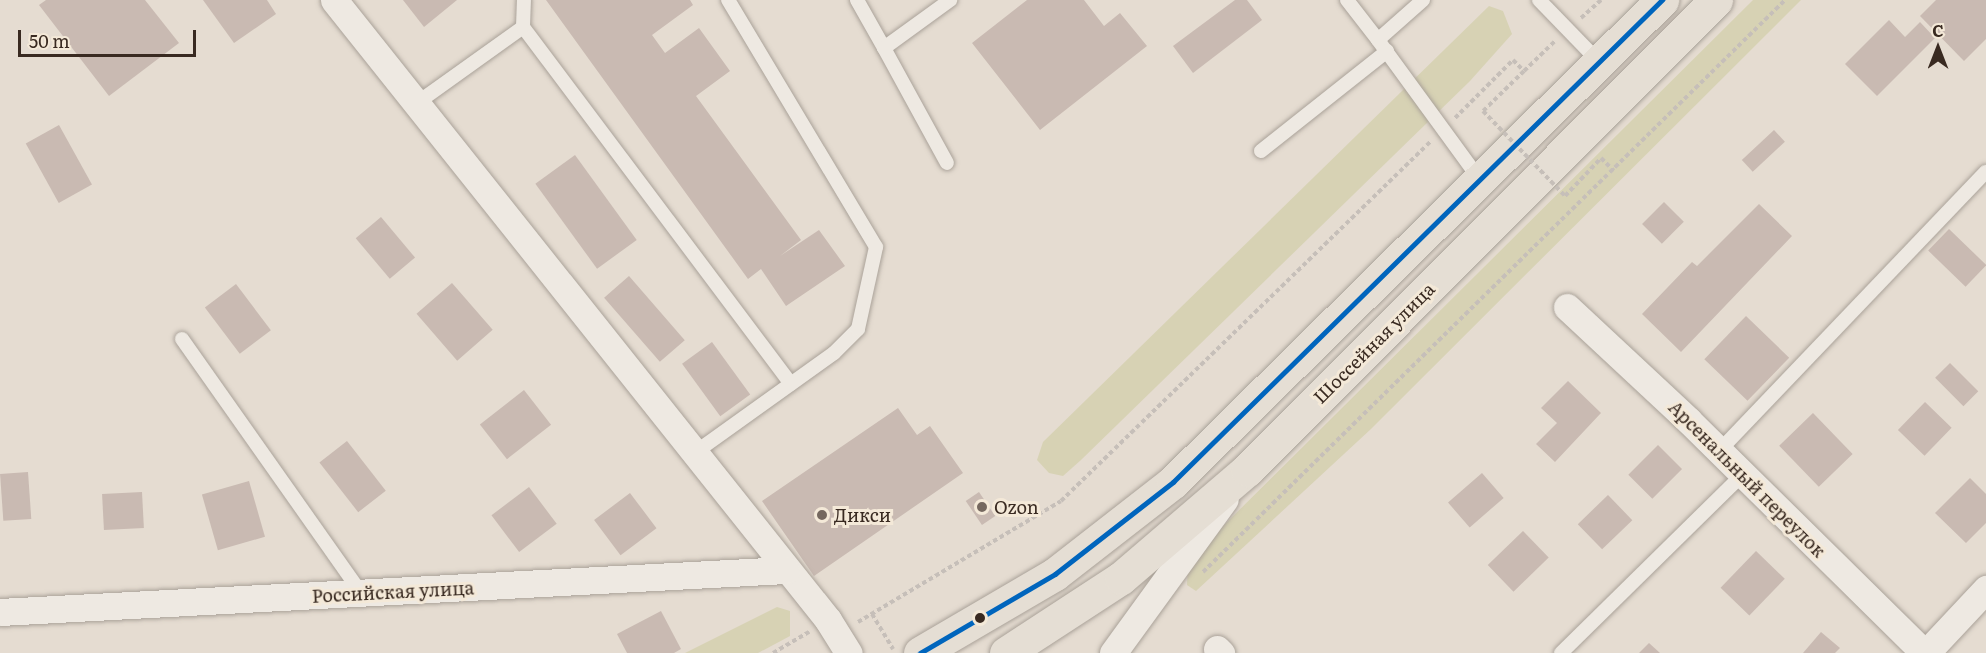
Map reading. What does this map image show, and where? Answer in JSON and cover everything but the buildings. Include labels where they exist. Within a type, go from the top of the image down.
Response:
[{"type":"main road","points":[[920,653],[1055,574],[1173,482],[1481,181],[1662,0]]},
{"type":"main road","name":"Шоссейная улица","points":[[1006,653],[1121,578],[1247,470],[1716,0]]},
{"type":"street","points":[[334,0],[786,570],[849,653]]},
{"type":"street","name":"Арсенальный переулок","points":[[1567,307],[1719,451],[1925,653]]},
{"type":"street","points":[[1113,653],[1247,470]]},
{"type":"street","name":"Российская улица","points":[[0,612],[786,570]]},
{"type":"street","points":[[1925,653],[1986,589]]},
{"type":"lane","points":[[524,0],[523,27],[791,384]]},
{"type":"lane","points":[[693,454],[834,354],[858,328],[876,247],[728,0]]},
{"type":"lane","points":[[857,0],[947,163]]},
{"type":"lane","points":[[884,48],[950,0]]},
{"type":"lane","points":[[1347,0],[1387,51],[1481,181]]},
{"type":"lane","points":[[1378,40],[1423,0]]},
{"type":"lane","points":[[1539,0],[1600,63]]},
{"type":"lane","points":[[417,103],[523,27]]},
{"type":"lane","points":[[1261,151],[1387,51]]},
{"type":"lane","points":[[1719,451],[1986,172]]},
{"type":"lane","points":[[182,339],[362,594]]},
{"type":"lane","points":[[1561,653],[1742,475]]},
{"type":"path","points":[[1601,0],[1483,111],[1565,196],[1602,158],[1614,171]]},
{"type":"path","points":[[1170,573],[1206,572],[1364,411],[1614,171],[1785,0]]},
{"type":"path","points":[[923,584],[1061,501],[1513,60],[1524,71]]},
{"type":"path","points":[[872,614],[895,653]]},
{"type":"shaded area","points":[[1753,0],[1801,0],[1371,429],[1196,591],[1187,585],[1188,564],[1208,541]]},
{"type":"shaded area","points":[[1489,6],[1503,11],[1512,34],[1470,81],[1081,460],[1063,476],[1049,473],[1037,460],[1043,442]]},
{"type":"shaded area","points":[[777,607],[790,611],[790,636],[758,653],[685,653]]},
{"type":"transit line","points":[[920,653],[1055,574],[1173,482],[1662,0]]},
{"type":"place","name":"Ozon","points":[[982,507]]},
{"type":"place","name":"Дикси","points":[[822,515]]}]
